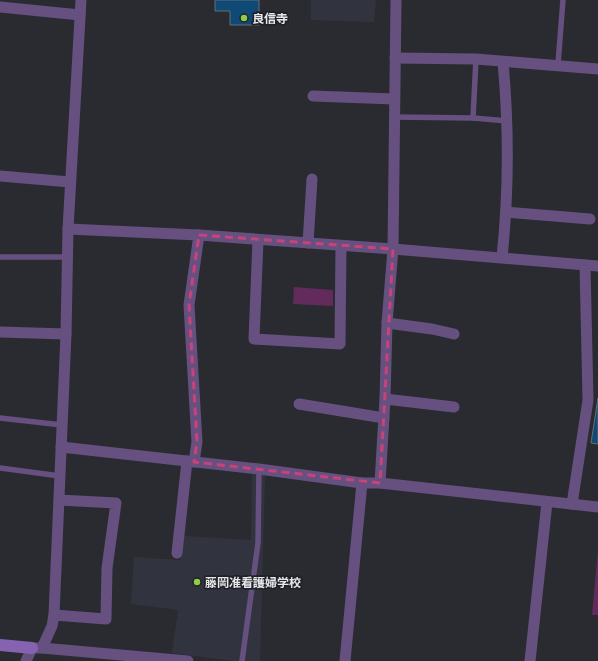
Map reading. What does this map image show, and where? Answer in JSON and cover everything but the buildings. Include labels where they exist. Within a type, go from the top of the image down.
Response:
[{"type":"street","points":[[26,661],[52,626],[54,615],[62,447],[70,182],[81,0]]},
{"type":"street","points":[[380,482],[385,399],[387,323],[393,249],[396,0]]},
{"type":"street","points":[[0,7],[80,15]]},
{"type":"street","points":[[395,58],[558,64],[598,69]]},
{"type":"street","points":[[502,257],[506,212],[508,121],[503,62]]},
{"type":"street","points":[[313,96],[394,99]]},
{"type":"street","points":[[0,176],[70,182]]},
{"type":"street","points":[[308,243],[312,179]]},
{"type":"street","points":[[506,212],[590,219]]},
{"type":"street","points":[[68,229],[199,235],[502,257],[598,266]]},
{"type":"street","points":[[177,553],[191,461],[197,442],[189,305],[199,235]]},
{"type":"street","points":[[258,240],[254,339],[340,344],[341,246]]},
{"type":"street","points":[[572,504],[588,400],[585,265]]},
{"type":"street","points":[[387,323],[432,329],[454,334]]},
{"type":"street","points":[[0,332],[66,334]]},
{"type":"street","points":[[385,399],[454,407]]},
{"type":"street","points":[[299,404],[384,418]]},
{"type":"street","points":[[62,447],[362,482],[380,482],[598,507]]},
{"type":"street","points":[[345,661],[362,482]]},
{"type":"street","points":[[54,615],[106,619],[107,568],[116,503],[59,500]]},
{"type":"street","points":[[530,661],[547,502]]},
{"type":"street","points":[[0,645],[188,661]]},
{"type":"lane","points":[[558,64],[563,0]]},
{"type":"lane","points":[[473,118],[476,60]]},
{"type":"lane","points":[[394,117],[473,118],[508,121]]},
{"type":"lane","points":[[0,257],[67,257]]},
{"type":"lane","points":[[0,418],[62,425]]},
{"type":"lane","points":[[0,468],[60,476]]},
{"type":"lane","points":[[242,661],[258,543],[260,469]]},
{"type":"highlighted area","points":[[199,235],[393,249],[380,483],[194,462],[197,442],[189,305]]},
{"type":"shaded area","points":[[311,0],[376,0],[374,22],[311,20]]},
{"type":"shaded area","points":[[294,287],[333,290],[333,306],[293,304]]},
{"type":"shaded area","name":"藤岡准看護婦学校","points":[[252,474],[265,475],[260,661],[234,661],[172,653],[178,610],[131,604],[134,557],[180,560],[184,536],[251,540]]},
{"type":"shaded area","points":[[598,550],[598,615],[592,615]]},
{"type":"place","name":"良信寺","points":[[244,18]]},
{"type":"place","name":"藤岡准看護婦学校","points":[[197,582]]}]
